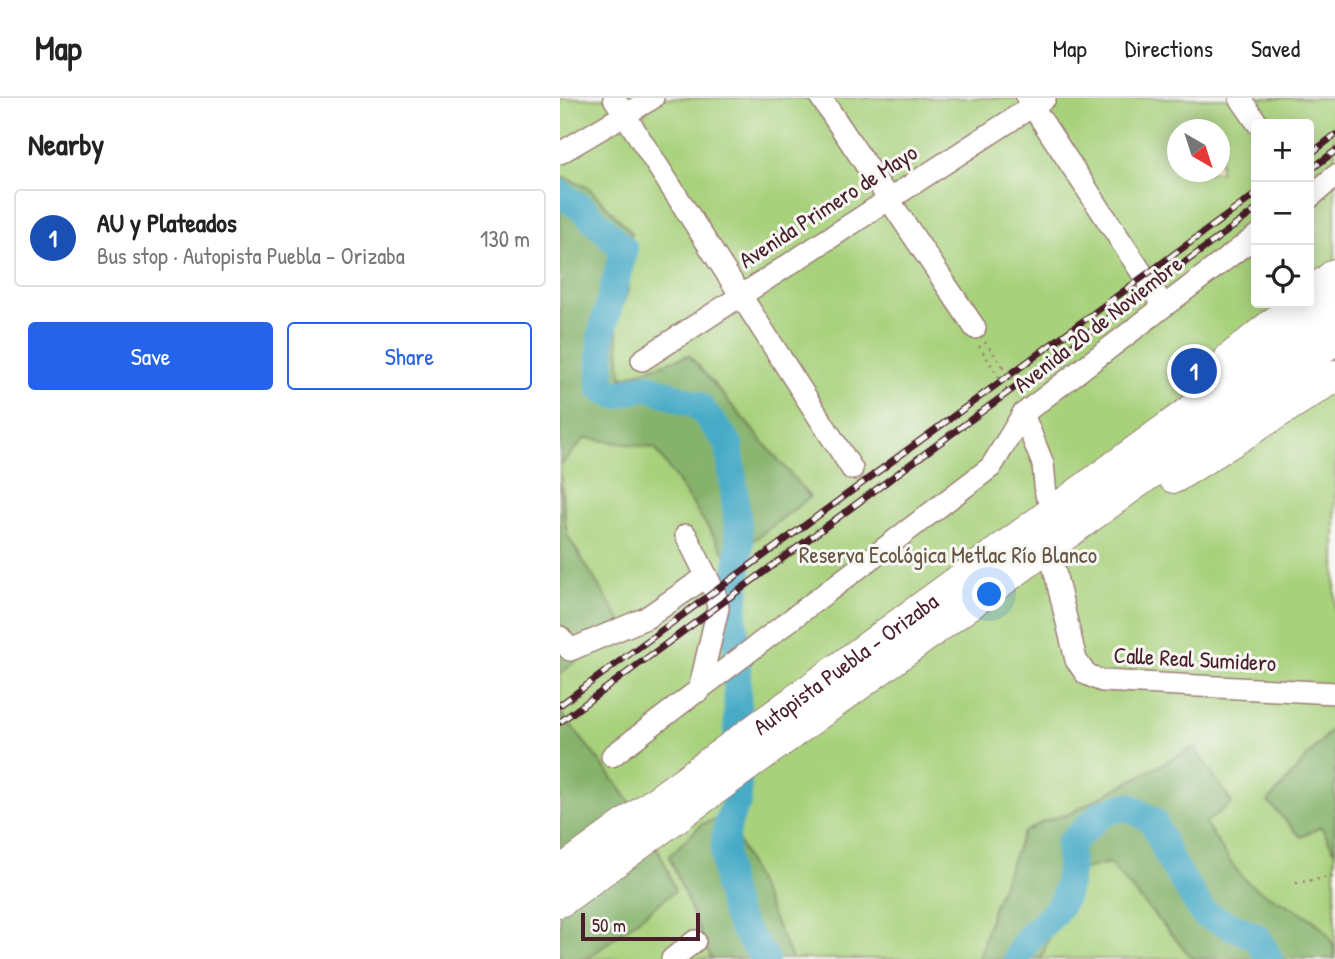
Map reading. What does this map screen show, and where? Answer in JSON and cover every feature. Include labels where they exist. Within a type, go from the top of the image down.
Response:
[{"type":"highway","points":[[1314,292],[1335,275]]},
{"type":"highway","name":"Autopista Puebla - Orizaba","points":[[560,901],[723,769],[769,720],[1335,306]]},
{"type":"highway","points":[[1104,474],[1250,342],[1294,308]]},
{"type":"highway","name":"Autopista Puebla - Orizaba","points":[[560,873],[723,769],[764,752],[1335,338]]},
{"type":"highway","points":[[1021,565],[1197,464],[1335,376]]},
{"type":"street","points":[[560,153],[619,107],[653,98]]},
{"type":"street","points":[[821,98],[975,328]]},
{"type":"street","points":[[1240,98],[1255,119]]},
{"type":"street","points":[[1035,101],[1163,305]]},
{"type":"street","name":"Avenida Primero de Mayo","points":[[642,360],[1035,101]]},
{"type":"street","points":[[619,107],[852,469]]},
{"type":"street","points":[[1314,194],[1335,176]]},
{"type":"street","name":"Avenida 20 de Noviembre","points":[[612,756],[991,467],[1023,404],[1251,240]]},
{"type":"street","points":[[1023,404],[1043,464],[1046,495]]},
{"type":"street","points":[[686,534],[707,576],[718,608],[699,691]]},
{"type":"street","name":"Calle Real Sumidero","points":[[1053,564],[1076,660],[1086,674],[1102,681],[1335,692]]},
{"type":"street","points":[[560,637],[570,650],[646,618],[707,576]]},
{"type":"street","points":[[672,959],[695,941]]},
{"type":"path","points":[[975,328],[1003,366],[1023,404]]},
{"type":"path","points":[[975,328],[972,335],[1023,404]]},
{"type":"path","points":[[1296,883],[1335,876]]},
{"type":"green space","name":"Reserva Ecológica Metlac Río Blanco","points":[[560,98],[1335,98],[1335,959],[560,959]]},
{"type":"green space","points":[[560,176],[589,188],[631,232],[628,291],[616,323],[622,378],[689,355],[810,497],[729,559],[655,448],[585,438],[560,466]]},
{"type":"green space","points":[[560,473],[567,535],[622,623],[560,674]]},
{"type":"green space","points":[[560,712],[641,819],[666,866],[675,891],[587,959],[560,959]]},
{"type":"green space","points":[[1335,725],[1335,852],[1321,827],[1301,837],[1268,802]]},
{"type":"green space","points":[[1194,747],[1232,803],[1205,823],[1226,856],[1250,884],[1316,922],[1333,944],[1335,959],[1193,959],[1109,863],[1072,872],[1041,959],[979,959],[992,911],[1023,833],[1044,821],[1069,814]]},
{"type":"green space","points":[[727,816],[792,959],[711,959],[669,856],[702,824]]},
{"type":"waterway","points":[[560,193],[585,211],[624,249],[601,336],[601,388],[616,395],[647,386],[699,406],[729,444],[740,545],[733,619],[737,649],[738,801],[732,812],[725,840],[726,870],[735,913],[765,959]]},
{"type":"waterway","points":[[1017,959],[1026,941],[1052,916],[1062,901],[1069,877],[1069,844],[1103,813],[1127,806],[1153,821],[1171,862],[1204,914],[1257,937],[1269,959]]},
{"type":"railway","points":[[1314,151],[1335,135]]},
{"type":"railway","points":[[1314,167],[1335,151]]},
{"type":"railway","points":[[560,705],[1251,198]]},
{"type":"railway","points":[[560,722],[1251,214]]},
{"type":"place","name":"AU y Plateados","points":[[1194,371]]}]
